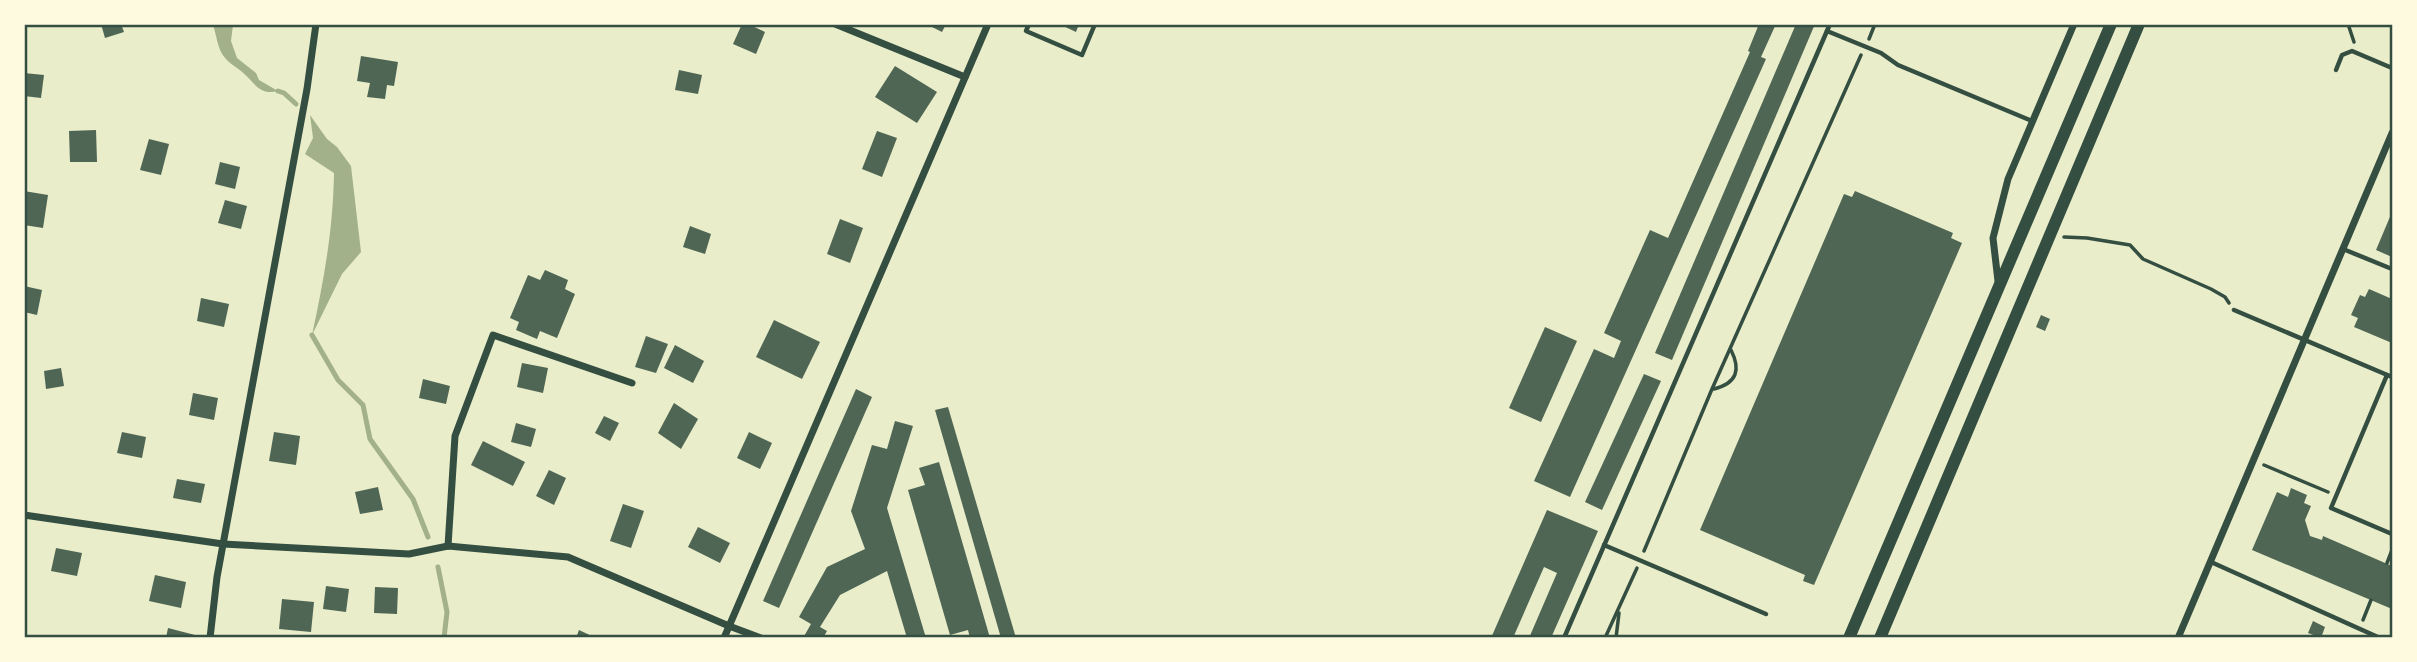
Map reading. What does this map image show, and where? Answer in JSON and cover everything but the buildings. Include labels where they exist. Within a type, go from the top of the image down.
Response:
[{"type":"main road","points":[[1849,638],[2111,24]]},
{"type":"main road","points":[[1880,638],[2139,24]]},
{"type":"street","points":[[210,638],[223,544],[307,89],[316,24]]},
{"type":"street","points":[[835,24],[965,77]]},
{"type":"street","points":[[724,638],[988,24]]},
{"type":"street","points":[[1999,287],[1993,238],[2008,178],[2074,24]]},
{"type":"street","points":[[2178,638],[2392,133]]},
{"type":"street","points":[[448,546],[455,436],[493,335],[632,383]]},
{"type":"street","points":[[24,515],[223,544],[409,554],[448,546],[568,556],[761,638]]},
{"type":"lane","points":[[1029,24],[1026,31],[1082,55],[1095,24]]},
{"type":"lane","points":[[1564,638],[1830,24]]},
{"type":"lane","points":[[1827,31],[1881,53],[1899,65],[2033,121]]},
{"type":"lane","points":[[2336,70],[2342,55],[2352,51],[2392,68]]},
{"type":"lane","points":[[2343,249],[2392,269]]},
{"type":"lane","points":[[2234,310],[2390,376],[2331,508],[2392,534]]},
{"type":"lane","points":[[1604,545],[1766,614]]},
{"type":"lane","points":[[2210,562],[2380,638]]},
{"type":"path","points":[[1605,638],[1712,389],[1875,24]]},
{"type":"path","points":[[2348,24],[2357,53]]},
{"type":"path","points":[[2064,237],[2087,238],[2130,246],[2143,259],[2164,266],[2225,297],[2234,310]]},
{"type":"path","points":[[1712,389],[1726,386],[1735,376],[1737,362],[1731,350]]},
{"type":"path","points":[[2253,460],[2336,495]]},
{"type":"path","points":[[2387,564],[2392,550]]},
{"type":"path","points":[[2359,628],[2371,600]]},
{"type":"path","points":[[1616,638],[1620,608]]},
{"type":"shaded area","points":[[213,25],[233,25],[231,41],[237,58],[256,73],[259,80],[278,91],[261,90],[227,60],[220,49]]},
{"type":"shaded area","points":[[310,115],[351,166],[361,252],[342,274],[312,335],[327,255],[334,173],[305,154],[313,138]]},
{"type":"waterway","points":[[278,91],[296,104]]},
{"type":"waterway","points":[[312,335],[338,380],[363,405],[370,439],[413,499],[428,537]]},
{"type":"waterway","points":[[438,567],[447,612],[444,638]]}]
